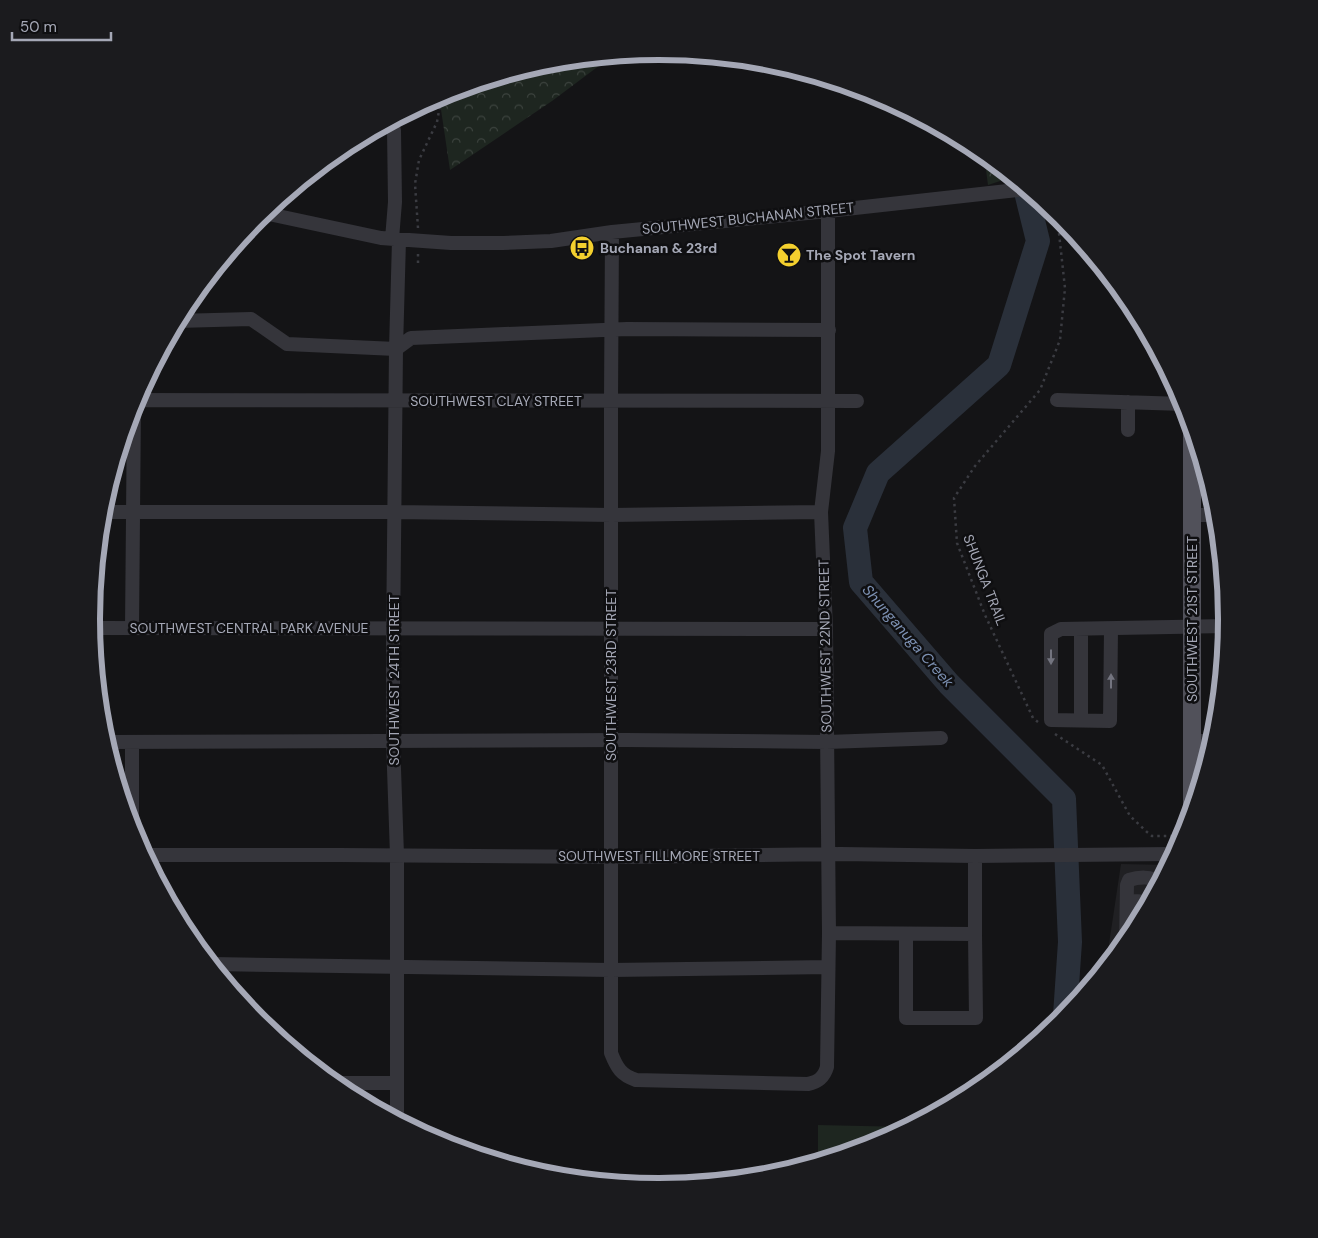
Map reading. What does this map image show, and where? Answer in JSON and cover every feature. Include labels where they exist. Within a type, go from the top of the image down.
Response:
[{"type":"main road","name":"SOUTHWEST 21ST STREET","points":[[1192,452],[1192,786]]},
{"type":"street","name":"SOUTHWEST 24TH STREET","points":[[394,130],[396,349],[393,740],[397,855],[397,1112]]},
{"type":"street","name":"SOUTHWEST BUCHANAN STREET","points":[[273,215],[363,235],[395,239],[451,243],[503,243],[551,241],[612,232],[1017,190]]},
{"type":"street","name":"SOUTHWEST 22ND STREET","points":[[821,1079],[827,1066],[829,933],[826,628],[822,512],[828,451],[828,211]]},
{"type":"street","name":"SOUTHWEST 23RD STREET","points":[[612,232],[611,1053],[617,1068],[626,1077],[636,1080],[808,1084],[815,1083],[821,1079]]},
{"type":"street","points":[[186,322],[250,318],[287,344],[396,349],[411,338],[611,329],[829,330]]},
{"type":"street","name":"SOUTHWEST CLAY STREET","points":[[145,400],[857,402]]},
{"type":"street","points":[[1056,400],[1174,404]]},
{"type":"street","points":[[1128,402],[1128,430]]},
{"type":"street","points":[[132,628],[134,429]]},
{"type":"street","points":[[111,512],[394,512],[612,515],[822,512]]},
{"type":"street","points":[[1192,515],[1208,515]]},
{"type":"street","points":[[1111,628],[1110,721],[1051,720],[1051,634],[1061,629],[1111,628],[1192,628],[1218,626]]},
{"type":"street","name":"SOUTHWEST CENTRAL PARK AVENUE","points":[[100,628],[826,628]]},
{"type":"street","points":[[1081,629],[1081,720]]},
{"type":"street","points":[[114,742],[611,740],[826,742],[941,738]]},
{"type":"street","points":[[1192,741],[1204,741]]},
{"type":"street","points":[[132,742],[132,804]]},
{"type":"street","name":"SOUTHWEST FILLMORE STREET","points":[[153,855],[612,857],[1165,854]]},
{"type":"street","points":[[906,934],[906,1018],[976,1018],[975,856]]},
{"type":"street","points":[[1126,926],[1127,885],[1129,880],[1134,878],[1153,879]]},
{"type":"street","points":[[1132,902],[1141,902]]},
{"type":"street","points":[[829,933],[976,934]]},
{"type":"street","points":[[220,964],[611,970],[828,968]]},
{"type":"street","points":[[347,1083],[397,1083]]},
{"type":"path","points":[[418,263],[418,209],[415,184],[419,160],[437,122],[440,105]]},
{"type":"path","name":"SHUNGA TRAIL","points":[[1040,724],[1033,718],[985,615],[957,542],[954,498],[975,466],[1040,390],[1060,340],[1065,288],[1059,230]]},
{"type":"path","points":[[1048,729],[1102,765],[1130,816],[1152,836]]},
{"type":"shaded area","points":[[1121,864],[1161,865],[1143,899],[1124,930],[1108,951]]},
{"type":"green space","points":[[602,63],[552,101],[450,170],[440,105],[514,79],[550,71]]},
{"type":"green space","points":[[986,166],[1004,180],[988,185]]},
{"type":"green space","points":[[818,1125],[891,1127],[839,1148],[818,1155]]},
{"type":"waterway","name":"Shunganuga Creek","points":[[1028,199],[1038,241],[999,365],[878,473],[855,528],[861,582],[949,684],[1064,799],[1070,942],[1066,1002]]},
{"type":"place","name":"Buchanan & 23rd","points":[[582,248]]},
{"type":"place","name":"The Spot Tavern","points":[[789,255]]}]
